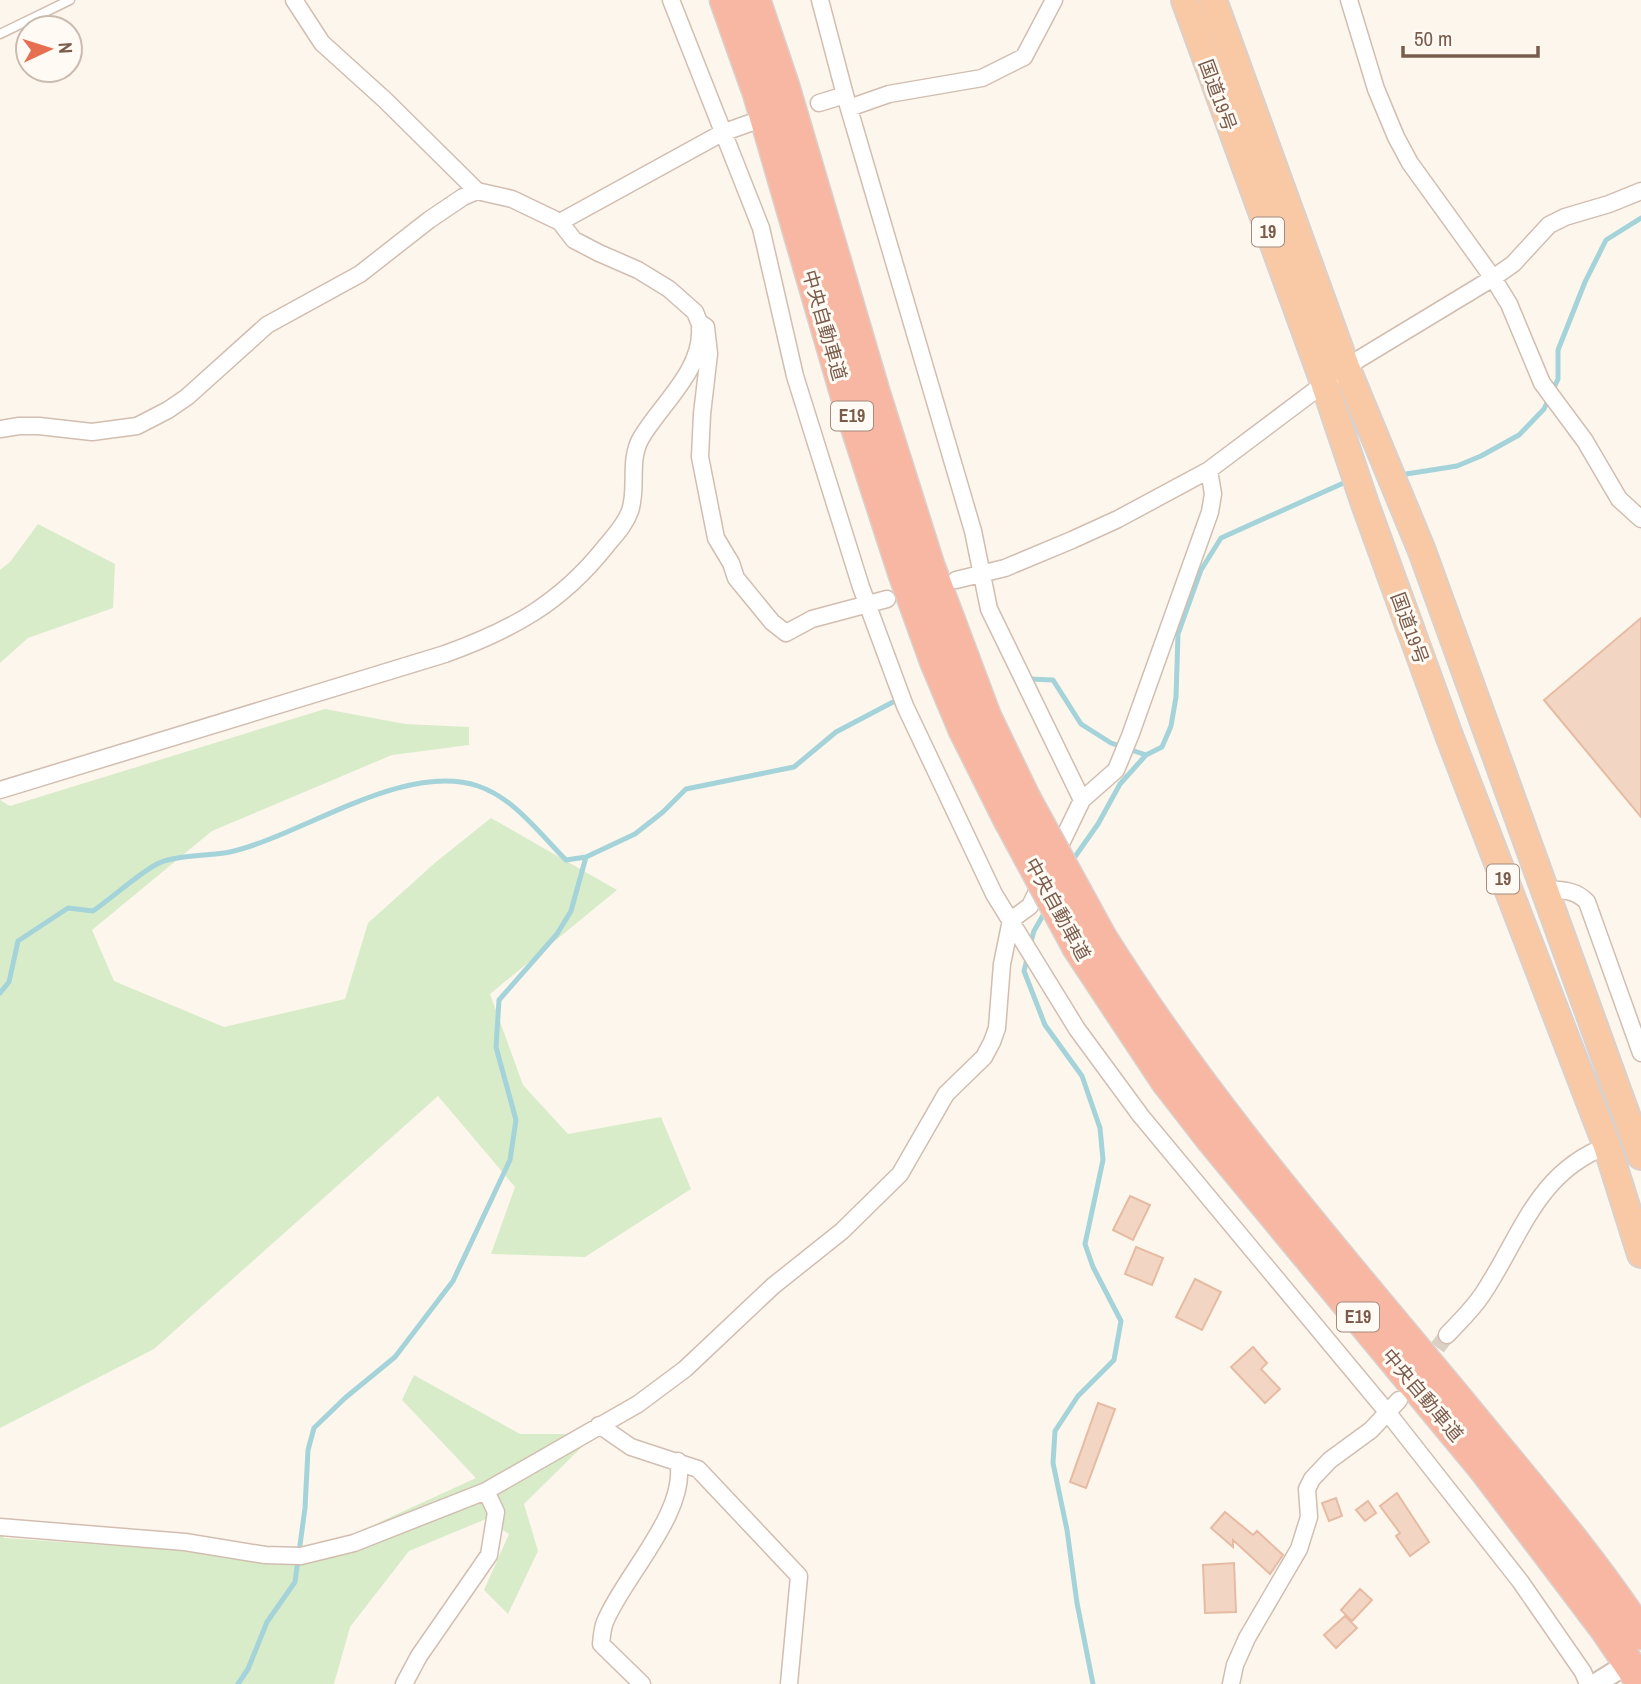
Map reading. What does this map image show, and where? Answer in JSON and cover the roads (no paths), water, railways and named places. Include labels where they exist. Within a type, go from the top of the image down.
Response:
[{"type":"highway","name":"中央自動車道","points":[[725,0],[758,93],[846,396],[904,575],[935,661],[964,728],[1017,809],[1166,1081],[1484,1469],[1565,1574],[1628,1676]]},
{"type":"highway","name":"中央自動車道","points":[[755,0],[784,86],[875,394],[929,565],[1017,809]]},
{"type":"highway","name":"国道19号","points":[[1185,0],[1335,374],[1383,453],[1422,551],[1641,1156]]},
{"type":"highway","name":"国道19号","points":[[1213,0],[1335,374],[1352,463],[1365,505],[1492,852],[1607,1146],[1641,1254]]},
{"type":"highway","name":"中央自動車道","points":[[1090,943],[1140,999],[1266,1165],[1559,1522],[1641,1634]]},
{"type":"street","points":[[0,790],[445,654],[476,643],[540,610],[588,569],[624,524],[631,509],[633,462],[639,442],[692,365],[700,335],[695,312],[669,289],[638,270],[574,240],[560,222],[512,199],[477,191],[385,100],[322,43],[294,0]]},
{"type":"street","points":[[671,0],[761,228],[795,376],[868,603],[910,719],[994,894],[1077,1029],[1141,1116],[1388,1413],[1520,1581],[1588,1684]]},
{"type":"street","points":[[820,0],[973,531],[989,609],[1082,800]]},
{"type":"street","points":[[819,103],[847,101],[982,78],[1024,57],[1054,0]]},
{"type":"street","points":[[1349,0],[1376,89],[1410,163],[1509,304],[1542,383],[1572,423],[1619,499],[1641,519]]},
{"type":"street","points":[[560,222],[722,133],[750,123]]},
{"type":"street","points":[[0,429],[19,426],[92,432],[137,426],[187,397],[267,325],[360,274],[429,220],[463,197],[477,191]]},
{"type":"street","points":[[956,580],[1005,568],[1072,540],[1118,519],[1209,470],[1335,374],[1513,264],[1549,225],[1641,191]]},
{"type":"street","points":[[699,322],[706,327],[709,354],[699,457],[716,538],[731,563],[736,578],[772,622],[786,633],[812,619],[887,599]]},
{"type":"street","points":[[0,1527],[185,1542],[265,1555],[300,1556],[354,1544],[486,1491],[638,1404],[685,1369],[773,1286],[842,1231],[900,1174],[946,1094],[984,1057],[997,1028],[1002,964],[1015,927],[1030,906],[1082,800],[1116,770],[1130,736],[1210,512],[1213,494],[1209,470]]},
{"type":"street","points":[[1543,889],[1580,894],[1587,902],[1641,1054]]},
{"type":"street","points":[[1447,1335],[1481,1296],[1530,1209],[1542,1194],[1575,1163],[1607,1146]]},
{"type":"street","points":[[1230,1684],[1235,1665],[1248,1638],[1298,1549],[1309,1517],[1307,1489],[1312,1479],[1330,1460],[1371,1430],[1399,1400]]},
{"type":"street","points":[[599,1425],[631,1447],[698,1469],[799,1576],[789,1684]]},
{"type":"street","points":[[642,1684],[601,1644],[604,1623],[661,1527],[680,1483],[678,1461]]},
{"type":"street","points":[[404,1684],[419,1656],[489,1555],[496,1512],[486,1491]]},
{"type":"street","points":[[1595,1684],[1628,1676]]},
{"type":"lane","points":[[0,34],[70,0]]},
{"type":"waterway","points":[[1400,475],[1457,466],[1481,456],[1519,435],[1544,409],[1558,379],[1558,350],[1585,282],[1606,240],[1641,218]]},
{"type":"waterway","points":[[1072,861],[1098,824],[1120,784],[1146,755],[1162,747],[1171,726],[1176,697],[1178,634],[1201,570],[1221,538],[1348,481]]},
{"type":"waterway","points":[[1030,679],[1053,680],[1081,724],[1111,743],[1146,755]]},
{"type":"waterway","points":[[0,993],[9,982],[18,941],[68,908],[93,911],[164,861],[230,852],[258,844],[386,792],[418,784],[449,781],[478,786],[503,799],[526,818],[566,860],[586,857],[635,834],[686,789],[794,767],[836,732],[893,702]]},
{"type":"waterway","points":[[238,1684],[248,1669],[267,1622],[295,1582],[305,1508],[308,1450],[314,1428],[345,1398],[395,1357],[453,1281],[510,1160],[516,1120],[496,1047],[499,1000],[557,934],[571,911],[586,857]]},
{"type":"waterway","points":[[1030,945],[1034,931],[1046,910]]},
{"type":"waterway","points":[[1028,955],[1024,971],[1045,1025],[1082,1076],[1100,1128],[1103,1160],[1085,1244],[1093,1267],[1121,1321],[1114,1360],[1078,1396],[1055,1431],[1053,1463],[1093,1684]]},
{"type":"tunnel","points":[[1423,1367],[1447,1335]]}]
